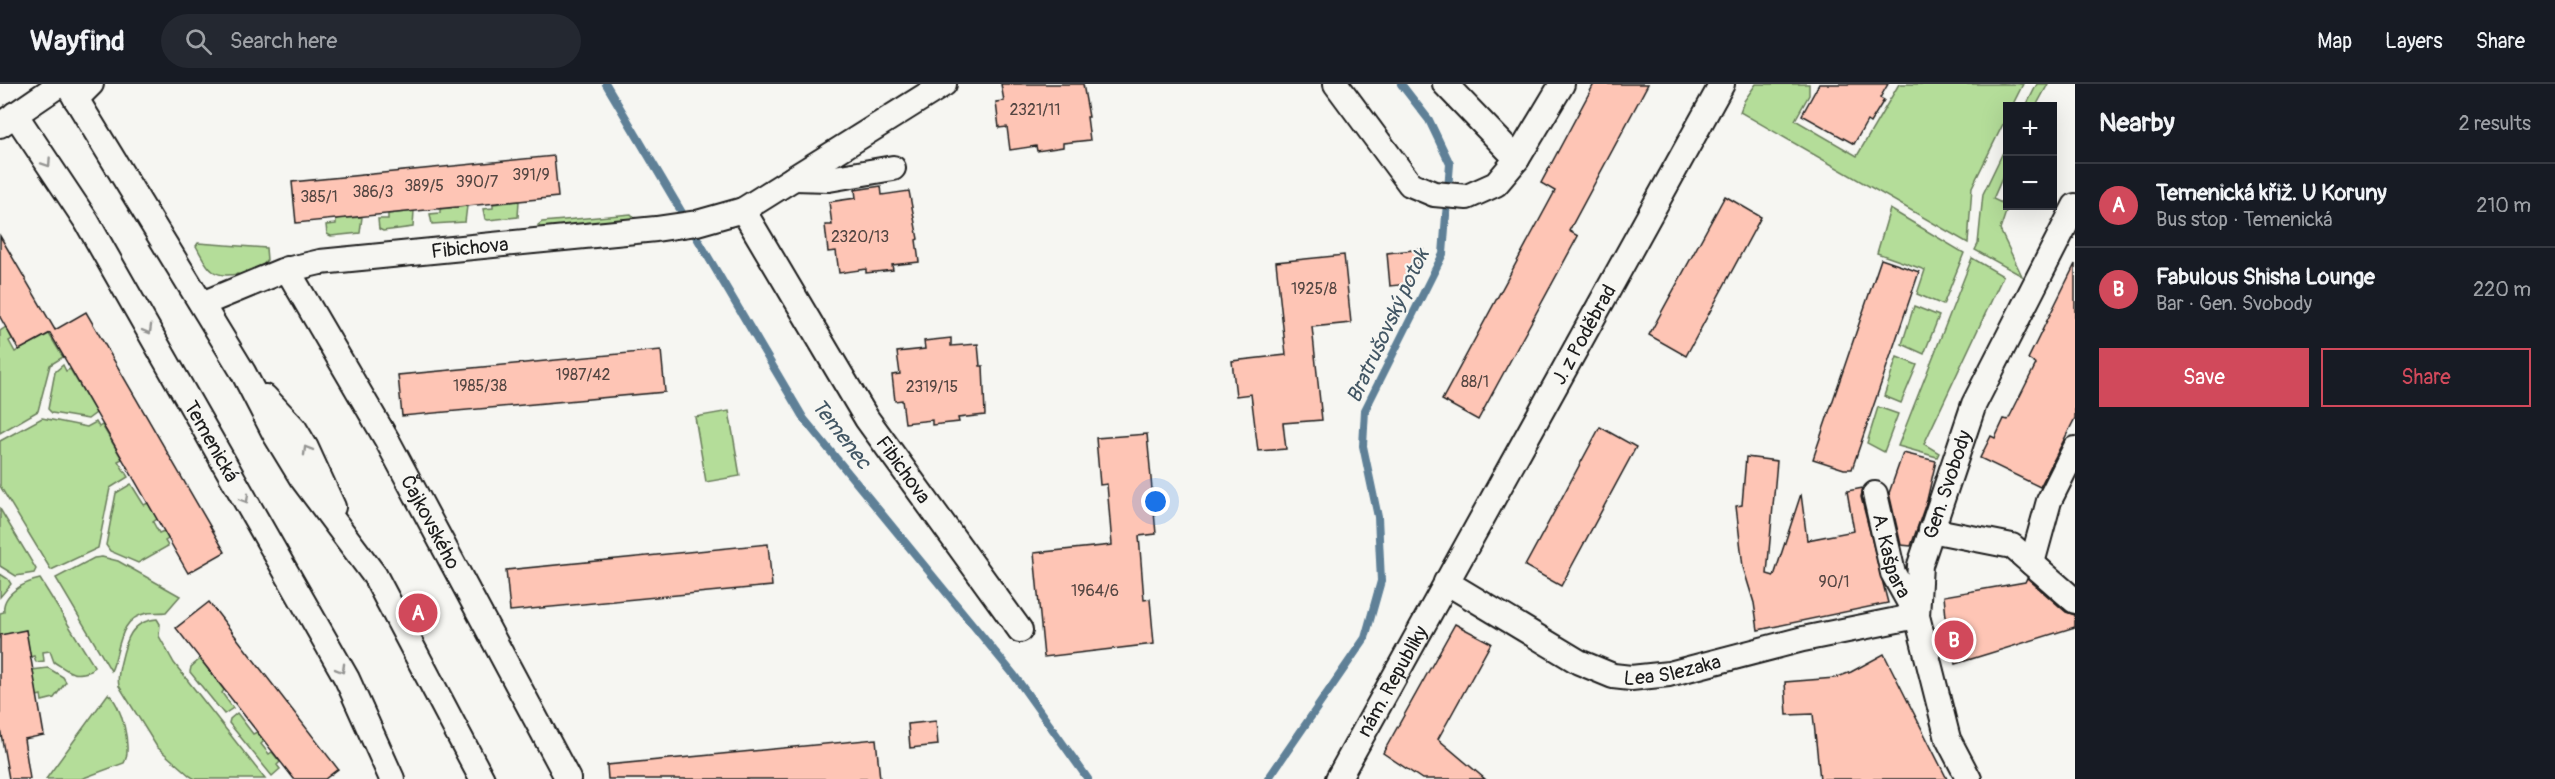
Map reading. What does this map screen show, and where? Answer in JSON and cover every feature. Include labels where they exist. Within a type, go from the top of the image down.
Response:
[{"type":"street","name":"Fibichova","points":[[202,304],[287,269],[320,262],[689,225],[743,210],[944,84]]},
{"type":"street","points":[[1336,84],[1410,184],[1434,194],[1467,197],[1496,184],[1517,159],[1562,84]]},
{"type":"street","points":[[1445,84],[1517,159]]},
{"type":"street","name":"J. z Poděbrad","points":[[1446,582],[1722,84]]},
{"type":"street","points":[[7,120],[74,88],[243,372],[276,436],[301,477],[375,576],[482,779]]},
{"type":"street","name":"Temenická","points":[[7,120],[87,222],[347,679],[392,779]]},
{"type":"street","points":[[794,178],[829,179],[893,168]]},
{"type":"street","name":"Gen. Svobody","points":[[1969,779],[1948,739],[1917,616],[1920,565],[1974,404],[2075,206]]},
{"type":"street","name":"Fibichova","points":[[743,210],[867,419],[1020,630]]},
{"type":"street","name":"Čajkovského","points":[[287,269],[387,440],[568,779]]},
{"type":"street","points":[[2032,563],[2049,501],[2075,449]]},
{"type":"street","name":"A. Kašpara","points":[[1875,494],[1893,573],[1917,616]]},
{"type":"street","points":[[1931,530],[2012,546],[2075,601]]},
{"type":"street","name":"Lea Slezaka","points":[[1446,582],[1579,662],[1613,676],[1631,678],[1669,674],[1803,639],[1917,616]]},
{"type":"street","name":"nám. Republiky","points":[[1338,779],[1446,582]]},
{"type":"green space","points":[[1756,84],[1809,84],[1809,95],[1795,120],[1857,156],[1899,84],[2023,84],[2014,102],[2003,102],[2003,124],[1972,187],[1968,243],[1740,112],[1744,101]]},
{"type":"green space","points":[[2037,84],[2048,84],[2038,102],[2028,102]]},
{"type":"green space","points":[[2003,152],[2003,176],[1993,199],[2003,204],[2003,210],[2007,210],[2000,230],[2022,276],[1975,250],[1978,244],[1983,194]]},
{"type":"green space","points":[[519,201],[518,217],[485,219],[483,209],[493,208],[493,204]]},
{"type":"green space","points":[[467,206],[465,222],[432,224],[430,214],[440,213],[440,209]]},
{"type":"green space","points":[[1890,209],[1964,253],[1943,305],[1917,294],[1925,270],[1877,253]]},
{"type":"green space","points":[[414,211],[413,227],[383,231],[379,229],[378,219],[388,219],[388,214]]},
{"type":"green space","points":[[631,214],[638,222],[538,231],[538,225],[542,222]]},
{"type":"green space","points":[[362,217],[360,233],[331,236],[327,234],[326,225],[336,224],[336,219]]},
{"type":"green space","points":[[198,243],[266,248],[267,260],[260,269],[243,280],[238,274],[221,275],[207,265],[196,246]]},
{"type":"green space","points":[[1972,258],[2003,276],[1924,444],[1939,453],[1937,457],[1898,446]]},
{"type":"green space","points":[[1914,306],[1939,316],[1924,354],[1902,344]]},
{"type":"green space","points":[[6,327],[12,339],[9,341],[15,352],[49,334],[63,357],[50,365],[38,411],[0,433],[0,331]]},
{"type":"green space","points":[[1897,357],[1917,365],[1901,403],[1884,396]]},
{"type":"green space","points":[[63,365],[66,371],[70,369],[96,413],[88,419],[52,413],[48,409],[55,372]]},
{"type":"green space","points":[[1878,407],[1898,414],[1884,452],[1867,443]]},
{"type":"green space","points":[[729,411],[740,476],[706,482],[695,417]]},
{"type":"green space","points":[[42,418],[87,427],[96,422],[99,427],[102,425],[122,459],[118,461],[128,477],[110,488],[98,548],[51,570],[0,486],[0,441]]},
{"type":"green space","points":[[131,484],[144,505],[148,503],[157,519],[153,522],[159,533],[164,531],[168,539],[165,541],[168,546],[138,563],[110,551],[106,545],[116,493]]},
{"type":"green space","points":[[0,509],[36,569],[34,573],[16,576],[0,566]]},
{"type":"green space","points":[[102,557],[118,561],[180,596],[166,612],[147,613],[137,616],[130,622],[125,628],[111,671],[56,578],[94,558]]},
{"type":"green space","points":[[0,574],[11,584],[0,597]]},
{"type":"green space","points":[[40,579],[94,666],[91,671],[79,674],[68,671],[54,662],[50,651],[43,652],[44,661],[36,662],[34,656],[30,657],[26,631],[0,635],[0,613],[4,612],[6,600],[10,594],[21,586]]},
{"type":"green space","points":[[157,619],[160,624],[159,636],[174,663],[265,779],[195,779],[157,747],[119,686],[118,680],[123,654],[131,633],[141,623]]},
{"type":"green space","points":[[200,659],[224,690],[222,693],[233,708],[224,714],[190,672],[191,667]]},
{"type":"green space","points":[[48,668],[63,677],[66,682],[54,698],[42,701],[41,695],[37,696],[32,670]]},
{"type":"green space","points":[[108,694],[117,706],[124,726],[127,747],[124,763],[81,779],[46,779]]},
{"type":"green space","points":[[237,713],[253,734],[257,732],[264,741],[261,744],[269,754],[272,752],[280,762],[277,765],[280,769],[272,776],[229,723]]},
{"type":"building","points":[[1001,84],[1083,84],[1089,117],[1087,117],[1090,140],[1063,143],[1063,147],[1037,151],[1036,146],[1010,150],[1007,127],[999,128],[996,102],[1004,101]]},
{"type":"building","points":[[1594,84],[1648,84],[1569,231],[1578,236],[1478,420],[1442,400],[1555,191],[1541,183]]},
{"type":"building","points":[[1819,84],[1888,84],[1880,98],[1884,100],[1870,123],[1867,121],[1854,144],[1802,115]]},
{"type":"building","points":[[554,156],[558,197],[296,223],[292,182]]},
{"type":"building","points":[[881,186],[882,195],[909,191],[918,239],[916,240],[919,262],[892,265],[893,270],[866,273],[866,269],[839,273],[836,251],[828,252],[825,225],[832,225],[829,202],[856,198],[855,190]]},
{"type":"building","points":[[1725,196],[1761,217],[1686,356],[1649,335]]},
{"type":"building","points":[[0,236],[55,330],[86,312],[225,552],[188,573],[50,333],[19,350],[0,317]]},
{"type":"building","points":[[1423,249],[1409,284],[1390,286],[1387,253]]},
{"type":"building","points":[[1344,255],[1351,323],[1312,327],[1322,420],[1283,423],[1286,449],[1258,451],[1251,394],[1236,396],[1232,361],[1286,355],[1276,262]]},
{"type":"building","points":[[1881,259],[1919,272],[1852,469],[1844,469],[1813,459]]},
{"type":"building","points":[[2075,264],[2075,418],[2040,487],[1980,458],[1991,436],[1995,438],[2004,419],[2008,420],[2036,364],[2028,359]]},
{"type":"building","points":[[951,338],[951,346],[978,344],[980,366],[983,366],[985,415],[958,418],[959,422],[932,425],[932,420],[905,423],[902,400],[895,401],[892,375],[900,374],[897,352],[925,349],[924,341]]},
{"type":"building","points":[[661,350],[665,392],[402,416],[398,375]]},
{"type":"building","points":[[1600,427],[1636,447],[1561,586],[1525,566]]},
{"type":"building","points":[[1147,434],[1156,534],[1139,536],[1144,600],[1150,599],[1154,644],[1044,657],[1034,553],[1112,545],[1107,484],[1100,485],[1096,438]]},
{"type":"building","points":[[1903,453],[1936,461],[1927,500],[1911,546],[1901,545],[1889,493]]},
{"type":"building","points":[[1746,457],[1777,461],[1767,574],[1774,576],[1801,494],[1807,540],[1854,531],[1847,491],[1863,488],[1861,497],[1888,603],[1758,630],[1754,603],[1743,567],[1736,506],[1742,505]]},
{"type":"building","points":[[768,544],[772,586],[510,611],[506,570]]},
{"type":"building","points":[[2027,578],[2066,612],[2075,615],[2075,627],[1955,664],[1947,628],[1944,596],[2025,582]]},
{"type":"building","points":[[209,602],[338,769],[325,779],[294,779],[176,628]]},
{"type":"building","points":[[1455,624],[1491,643],[1438,739],[1485,779],[1422,779],[1383,753]]},
{"type":"building","points":[[26,630],[44,735],[24,739],[30,779],[9,779],[0,728],[0,635]]},
{"type":"building","points":[[1884,654],[1947,779],[1820,779],[1813,714],[1787,715],[1785,682],[1835,678]]},
{"type":"building","points":[[936,721],[938,745],[910,748],[908,724]]},
{"type":"building","points":[[876,739],[880,779],[608,779],[607,765]]},
{"type":"waterway","name":"Temenec","points":[[606,84],[804,419],[1014,675],[1088,779]]},
{"type":"waterway","name":"Bratrušovský potok","points":[[1268,779],[1365,638],[1381,581],[1378,517],[1363,446],[1365,410],[1443,254],[1450,164],[1429,120],[1401,84]]},
{"type":"place","name":"Temenická křiž. U Koruny","points":[[418,613]]},
{"type":"place","name":"Fabulous Shisha Lounge","points":[[1954,640]]}]
